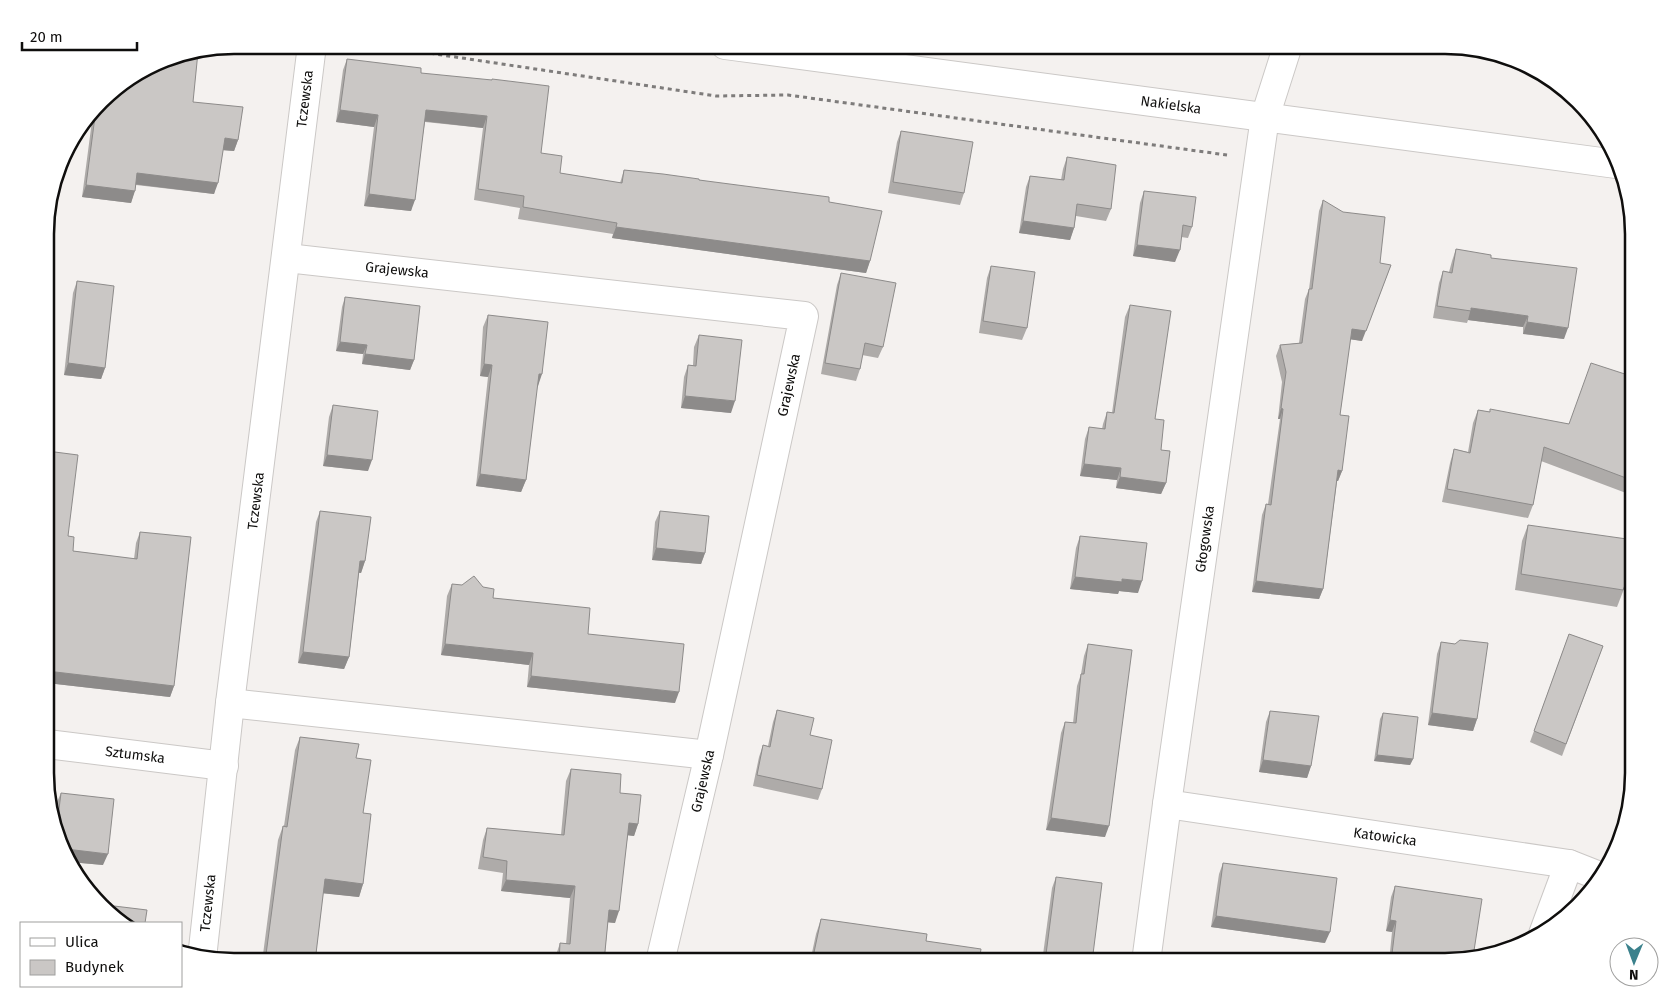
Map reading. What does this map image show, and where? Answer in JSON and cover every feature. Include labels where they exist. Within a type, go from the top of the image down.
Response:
[{"type":"street","name":"Tczewska","points":[[203,951],[230,703],[311,54]]},
{"type":"street","name":"Nakielska","points":[[792,54],[1611,163]]},
{"type":"street","name":"Głogowska","points":[[1147,953],[1265,118],[1285,54]]},
{"type":"street","name":"Grajewska","points":[[287,258],[804,316],[709,755],[662,953]]},
{"type":"street","points":[[230,703],[709,755]]},
{"type":"street","name":"Sztumska","points":[[54,745],[224,766]]},
{"type":"street","name":"Katowicka","points":[[1167,804],[1569,864],[1594,874]]},
{"type":"street","points":[[1548,921],[1569,864]]},
{"type":"path","points":[[435,54],[716,96],[788,95],[1227,155]]},
{"type":"building","points":[[197,57],[193,102],[243,107],[238,140],[225,138],[218,183],[137,173],[135,191],[86,185],[95,119],[115,98],[154,72],[176,63]]},
{"type":"building","points":[[347,59],[421,68],[421,73],[549,86],[541,153],[562,156],[560,173],[622,183],[624,170],[663,174],[829,197],[829,202],[882,211],[870,261],[616,227],[617,223],[523,207],[524,196],[478,189],[487,116],[426,110],[415,200],[369,194],[378,115],[340,110]]},
{"type":"building","points":[[901,131],[973,142],[964,193],[893,182]]},
{"type":"building","points":[[1067,157],[1116,165],[1111,209],[1077,204],[1074,228],[1023,221],[1030,176],[1064,180]]},
{"type":"building","points":[[1144,191],[1196,197],[1192,227],[1183,225],[1180,250],[1137,245]]},
{"type":"building","points":[[1323,200],[1343,212],[1385,217],[1380,263],[1391,265],[1366,331],[1352,329],[1340,415],[1349,416],[1342,471],[1338,470],[1323,589],[1256,581],[1266,504],[1271,505],[1283,409],[1281,408],[1286,372],[1280,345],[1302,343],[1309,289],[1312,289]]},
{"type":"building","points":[[1456,249],[1491,255],[1491,258],[1577,268],[1568,328],[1527,322],[1528,316],[1471,308],[1471,311],[1437,306],[1443,271],[1452,273]]},
{"type":"building","points":[[991,266],[1035,272],[1027,328],[983,321]]},
{"type":"building","points":[[841,273],[896,283],[883,347],[865,343],[860,369],[825,363]]},
{"type":"building","points":[[77,281],[114,286],[105,368],[68,363]]},
{"type":"building","points":[[345,297],[420,306],[414,360],[365,354],[367,345],[340,342]]},
{"type":"building","points":[[1130,305],[1171,311],[1155,419],[1164,420],[1161,450],[1170,451],[1166,483],[1120,477],[1121,468],[1084,464],[1089,427],[1105,429],[1107,412],[1114,413]]},
{"type":"building","points":[[488,315],[548,322],[542,374],[539,374],[526,480],[480,474],[492,365],[484,364]]},
{"type":"building","points":[[699,335],[742,340],[735,401],[685,396],[688,365],[696,366]]},
{"type":"building","points":[[1591,363],[1625,374],[1625,478],[1544,447],[1533,505],[1447,489],[1454,449],[1470,453],[1478,410],[1490,412],[1490,409],[1569,424]]},
{"type":"building","points":[[333,405],[378,411],[372,460],[327,455]]},
{"type":"building","points":[[54,452],[78,455],[68,536],[74,537],[73,551],[137,559],[140,532],[191,537],[174,686],[54,672]]},
{"type":"building","points":[[320,511],[371,517],[365,561],[360,561],[349,657],[303,652]]},
{"type":"building","points":[[660,511],[709,516],[705,553],[656,548]]},
{"type":"building","points":[[1528,525],[1625,539],[1625,585],[1623,590],[1521,574]]},
{"type":"building","points":[[1080,536],[1147,543],[1142,581],[1122,579],[1122,582],[1075,577]]},
{"type":"building","points":[[474,576],[483,587],[494,589],[493,598],[590,608],[588,634],[684,644],[679,692],[531,676],[533,653],[445,644],[452,584],[462,585]]},
{"type":"building","points":[[1569,634],[1603,646],[1566,744],[1534,731]]},
{"type":"building","points":[[1460,640],[1488,643],[1477,719],[1432,713],[1441,642],[1455,644]]},
{"type":"building","points":[[1088,644],[1132,650],[1109,826],[1051,818],[1065,722],[1076,723],[1081,674],[1084,674]]},
{"type":"building","points":[[777,710],[814,718],[810,735],[832,740],[822,789],[757,775],[763,745],[770,747]]},
{"type":"building","points":[[1270,711],[1319,716],[1311,766],[1263,760]]},
{"type":"building","points":[[1383,713],[1418,717],[1413,759],[1377,755]]},
{"type":"building","points":[[300,737],[359,744],[356,758],[371,760],[363,813],[371,814],[363,884],[325,879],[316,953],[266,953],[283,826],[287,827]]},
{"type":"building","points":[[571,769],[621,774],[620,793],[641,795],[638,824],[629,823],[619,911],[609,910],[605,953],[559,953],[560,943],[570,944],[575,886],[506,880],[507,861],[483,857],[487,828],[564,835]]},
{"type":"building","points":[[61,793],[114,799],[108,854],[70,850],[58,814]]},
{"type":"building","points":[[1223,863],[1337,878],[1330,932],[1216,916]]},
{"type":"building","points":[[1056,877],[1102,883],[1093,953],[1046,953]]},
{"type":"building","points":[[1395,886],[1482,899],[1474,951],[1457,953],[1392,953],[1396,921],[1390,920]]},
{"type":"building","points":[[111,906],[147,910],[145,922],[133,922]]},
{"type":"building","points":[[821,919],[927,934],[926,941],[981,949],[980,953],[814,953]]}]
